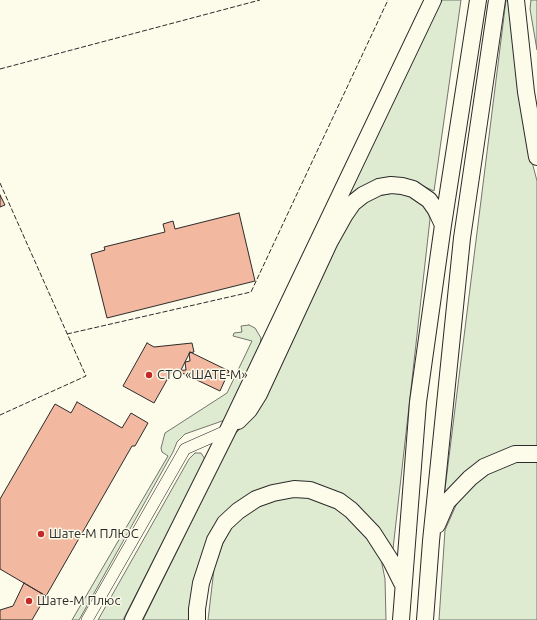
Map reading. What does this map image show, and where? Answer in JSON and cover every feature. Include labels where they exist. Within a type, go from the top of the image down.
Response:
[{"type":"highway","points":[[133,620],[228,430],[434,0]]},
{"type":"highway","points":[[401,620],[402,583],[418,402],[443,225],[478,0]]},
{"type":"highway","points":[[425,620],[431,541],[462,238],[498,0]]},
{"type":"highway","points":[[516,0],[526,92],[537,157]]},
{"type":"highway","points":[[228,430],[249,410],[259,394],[330,241],[344,216],[353,204],[363,195],[379,187],[391,185],[402,186],[413,189],[429,200],[436,210],[443,225]]},
{"type":"highway","points":[[431,541],[447,502],[470,478],[484,467],[500,459],[515,454],[537,454]]},
{"type":"highway","points":[[197,620],[201,583],[215,540],[225,523],[238,511],[256,499],[273,493],[294,489],[310,490],[339,501],[351,510],[373,533],[391,561],[402,583]]},
{"type":"street","points":[[87,620],[185,449],[202,440],[228,430]]},
{"type":"green space","points":[[442,0],[461,0],[434,191],[405,181],[373,182],[357,189],[344,199]]},
{"type":"green space","points":[[506,0],[512,0],[531,158],[537,181],[537,448],[444,497]]},
{"type":"green space","points":[[531,0],[537,0],[537,50],[530,9]]},
{"type":"green space","points":[[393,193],[414,196],[427,209],[430,219],[393,549],[378,529],[286,484],[208,538],[197,571],[190,620],[143,620],[234,435],[254,415],[346,224],[354,212],[373,197]]},
{"type":"green space","points":[[249,325],[255,328],[261,338],[260,345],[225,420],[185,434],[177,442],[173,452],[79,620],[72,620],[168,456],[162,452],[161,448],[165,433],[227,393],[252,341],[233,336],[234,333],[242,332],[241,326]]},
{"type":"green space","points":[[195,453],[201,453],[205,459],[123,620],[98,620],[189,459]]},
{"type":"green space","points":[[524,459],[537,459],[537,620],[439,620],[445,530],[457,503],[476,483],[499,466]]},
{"type":"green space","points":[[311,495],[336,504],[373,544],[381,559],[385,579],[386,620],[208,620],[214,569],[223,543],[232,526],[245,514],[275,498]]},
{"type":"building","points":[[0,195],[5,205],[0,207]]},
{"type":"building","points":[[239,213],[255,281],[107,318],[91,254],[105,250],[104,247],[165,232],[163,224],[173,221],[175,229]]},
{"type":"building","points":[[147,343],[154,347],[192,343],[194,352],[189,353],[190,361],[185,362],[186,370],[172,371],[154,403],[123,386]]},
{"type":"building","points":[[190,352],[229,371],[220,391],[180,372]]},
{"type":"building","name":"Шате-М ПЛЮС","points":[[77,402],[122,428],[131,413],[148,423],[135,446],[132,446],[46,596],[0,569],[0,499],[55,404],[71,413]]},
{"type":"building","name":"Шате-М Плюс","points":[[24,583],[46,596],[32,620],[0,620],[0,610],[13,606]]},
{"type":"fence","points":[[0,69],[260,0]]},
{"type":"fence","points":[[67,334],[251,292],[388,0]]},
{"type":"fence","points":[[0,183],[86,376],[0,415]]},
{"type":"place","name":"СТО «ШАТЕ-М»","points":[[149,375]]},
{"type":"place","name":"Шате-М ПЛЮС","points":[[41,534]]},
{"type":"place","name":"Шате-М Плюс","points":[[29,601]]}]
